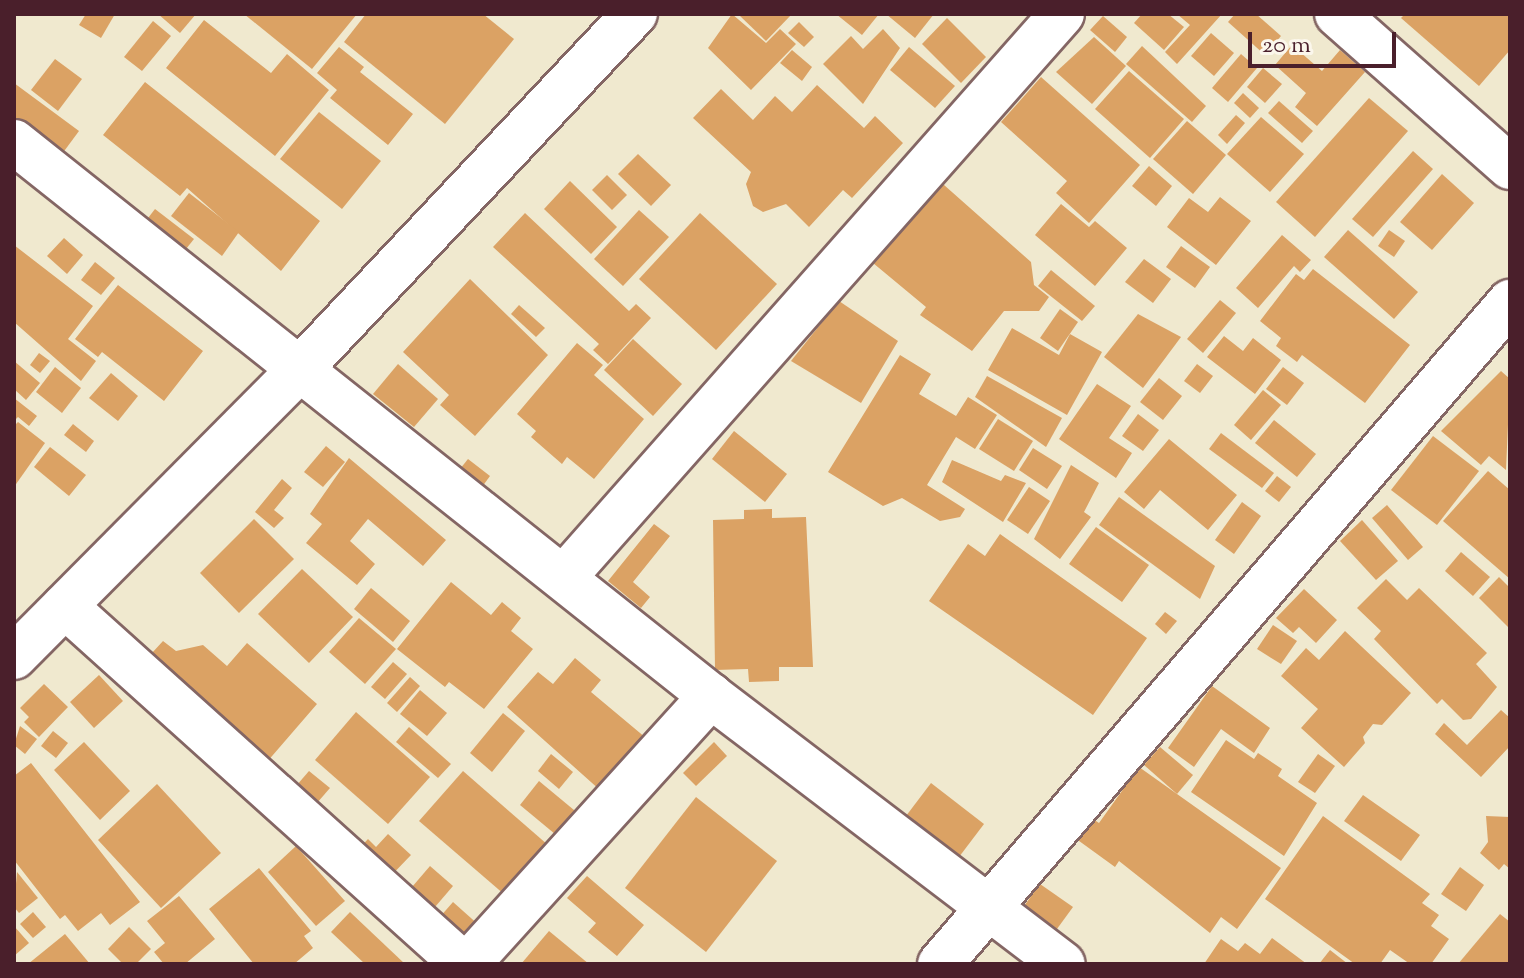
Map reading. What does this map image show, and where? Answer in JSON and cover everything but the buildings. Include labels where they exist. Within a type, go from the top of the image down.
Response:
[{"type":"street","points":[[14,657],[299,370],[635,14]]},
{"type":"street","points":[[565,576],[1062,14]]},
{"type":"street","points":[[1337,14],[1510,167]]},
{"type":"street","points":[[14,142],[299,370],[565,576],[711,696],[1063,964]]},
{"type":"street","points":[[940,964],[1510,302]]},
{"type":"street","points":[[65,606],[466,964],[711,696]]}]
